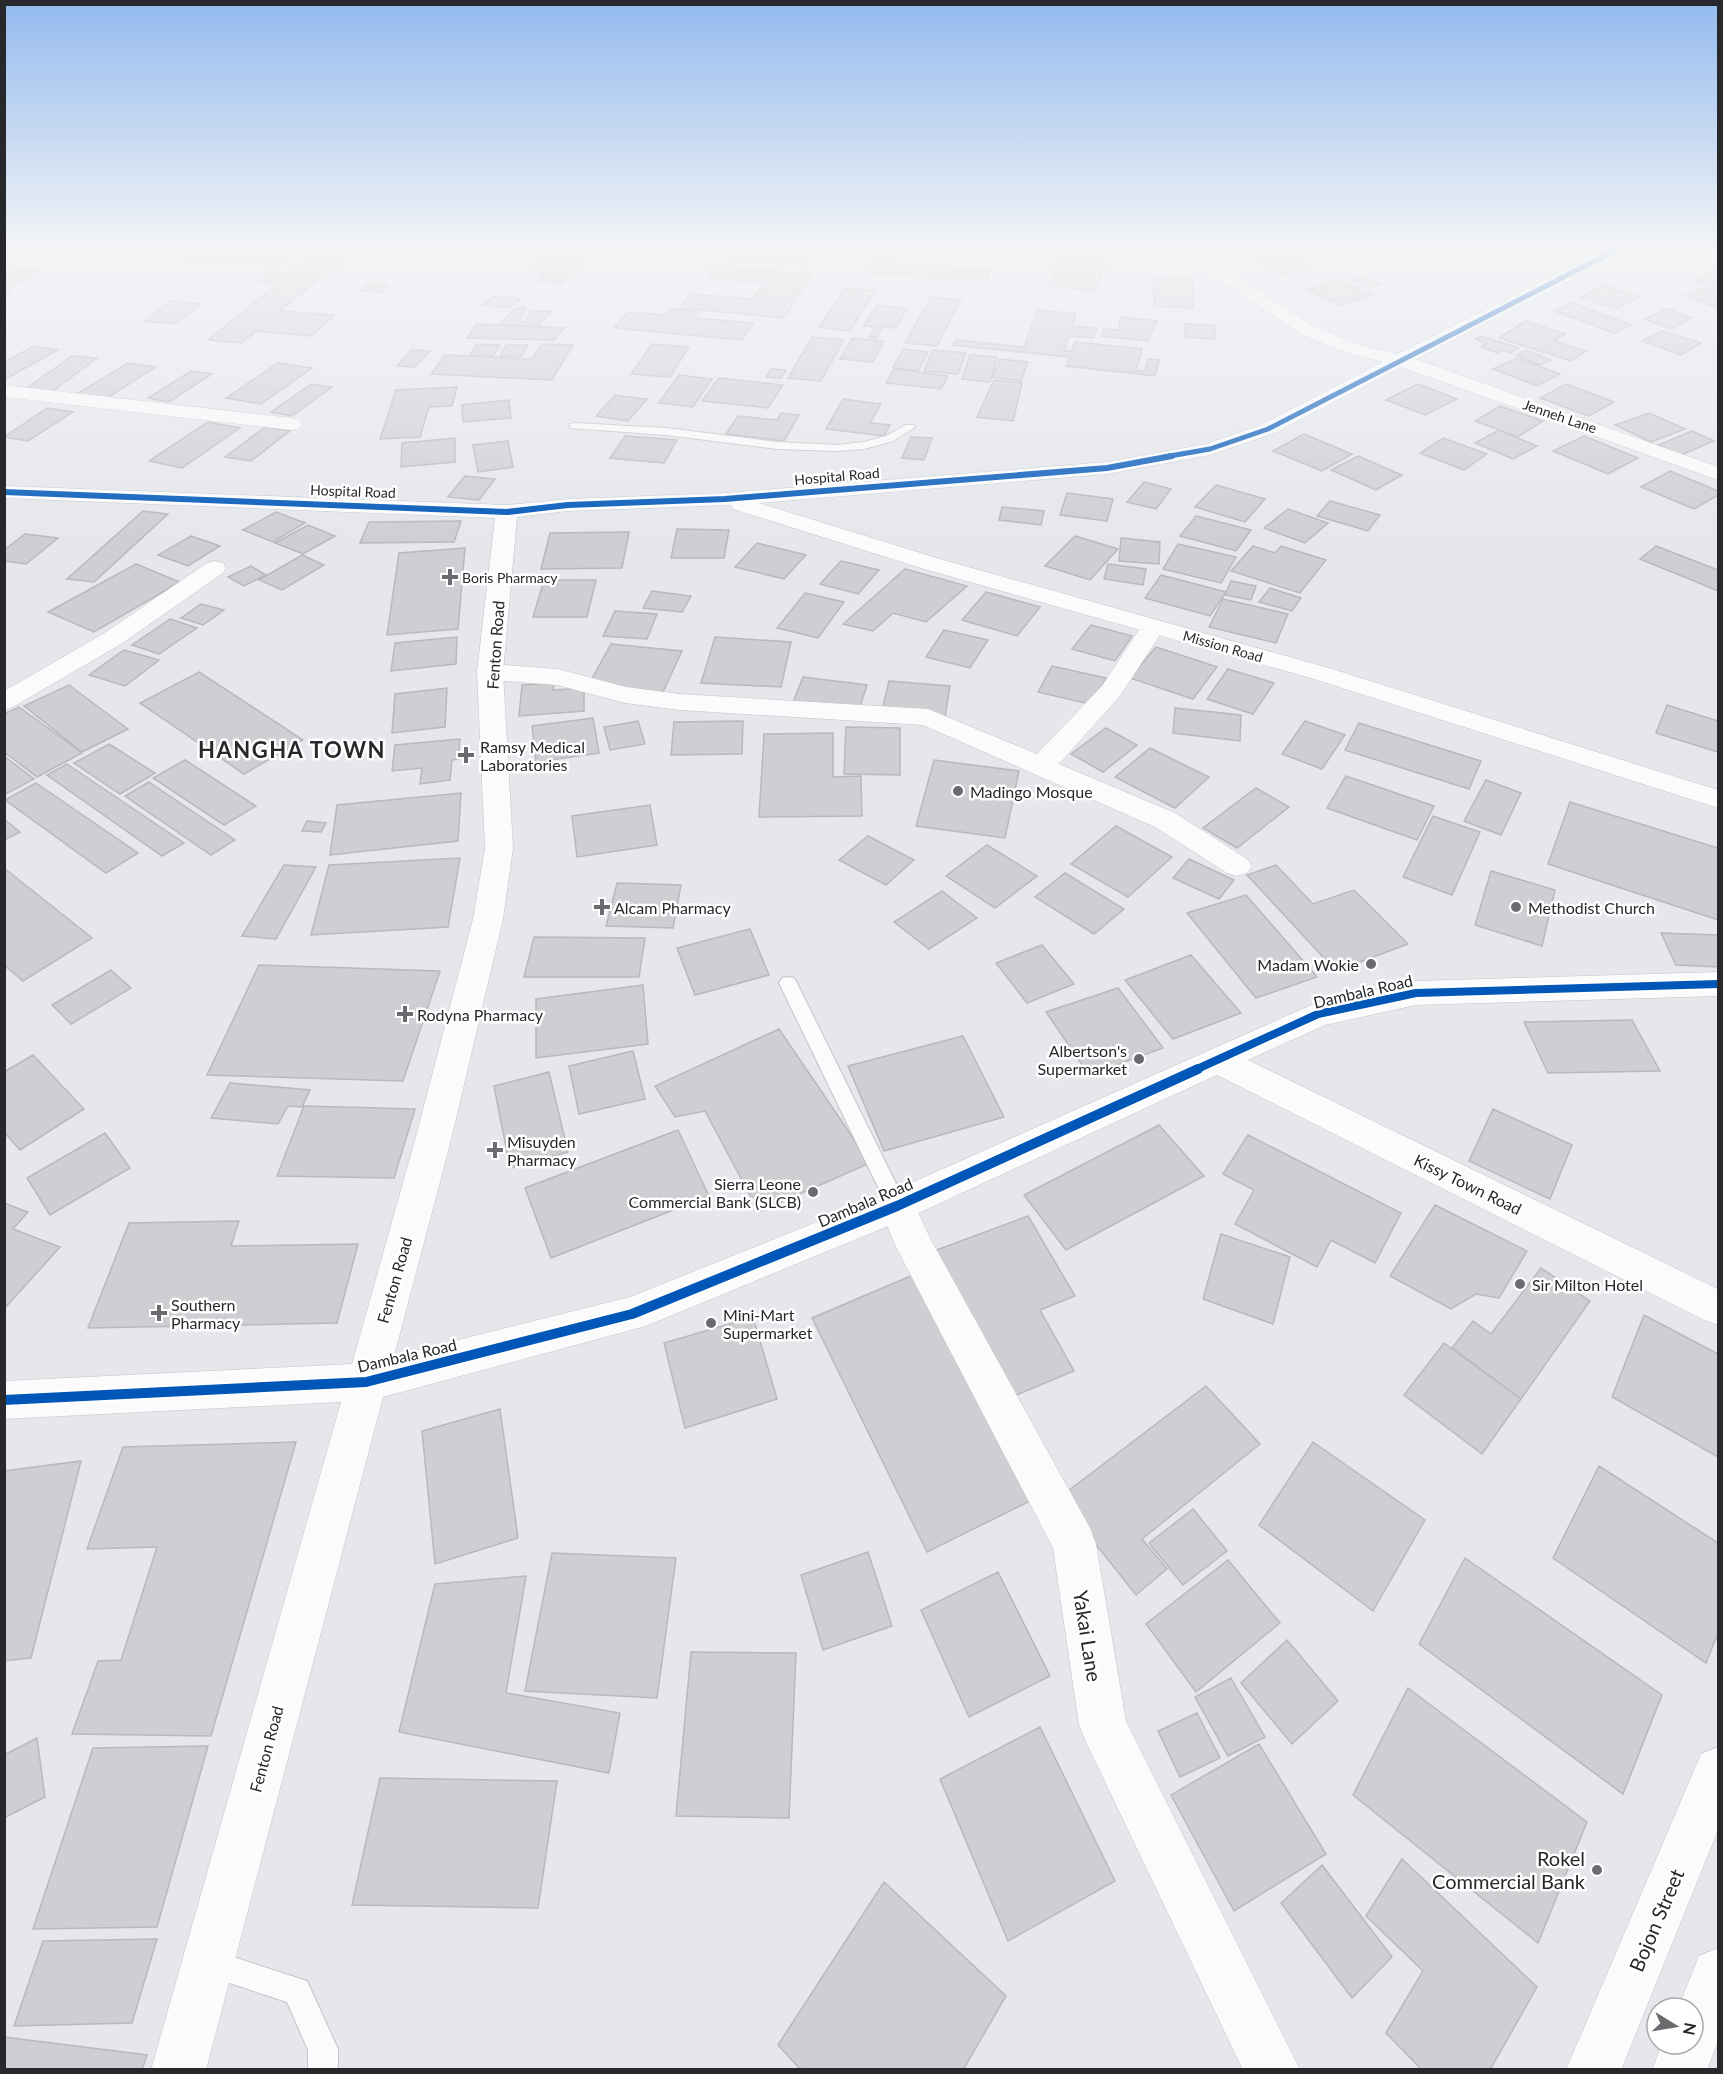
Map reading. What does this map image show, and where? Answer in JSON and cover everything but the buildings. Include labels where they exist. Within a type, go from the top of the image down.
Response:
[{"type":"street","name":"Jenneh Lane","points":[[1341,344],[1400,360],[1719,474]]},
{"type":"street","name":"Hospital Road","points":[[4,492],[507,512],[568,505],[725,500],[1107,468],[1210,449],[1268,429],[1432,344]]},
{"type":"street","points":[[4,391],[292,424]]},
{"type":"street","name":"Mission Road","points":[[725,500],[932,564],[1323,674],[1719,799]]},
{"type":"street","name":"Fenton Road","points":[[178,2070],[433,1140],[488,919],[499,848],[490,672],[507,512]]},
{"type":"street","points":[[4,702],[112,639],[215,568]]},
{"type":"street","points":[[1041,767],[1111,691],[1153,627]]},
{"type":"street","points":[[490,672],[558,677],[625,695],[680,702],[928,717],[1165,820],[1237,866]]},
{"type":"street","name":"Dambala Road","points":[[4,1400],[366,1382],[633,1314],[897,1206],[1317,1014],[1416,993],[1719,984]]},
{"type":"street","name":"Kissy Town Road","points":[[1218,1060],[1719,1308]]},
{"type":"street","name":"Yakai Lane","points":[[897,1206],[915,1247],[1074,1544],[1103,1725],[1223,1973],[1273,2070]]},
{"type":"street","name":"Bojon Street","points":[[1593,2070],[1719,1771]]},
{"type":"street","points":[[1705,2008],[1719,1975]]},
{"type":"street","points":[[1679,2070],[1685,2056]]},
{"type":"lane","points":[[574,426],[618,427],[808,449],[864,445],[897,438],[910,427]]},
{"type":"lane","points":[[788,983],[897,1206]]},
{"type":"lane","points":[[208,1962],[297,1991],[323,2049],[323,2070]]},
{"type":"cycle path","points":[[4,492],[507,512],[568,505],[725,499],[1107,468],[1210,449],[1268,429],[1434,344]]},
{"type":"cycle path","points":[[4,1400],[366,1382],[632,1314],[897,1206],[1318,1014],[1416,993],[1718,984]]},
{"type":"place","name":"Boris Pharmacy","points":[[450,577]]},
{"type":"place","name":"Ramsy Medical Laboratories","points":[[466,755]]},
{"type":"place","name":"Madingo Mosque","points":[[958,791]]},
{"type":"place","name":"Alcam Pharmacy","points":[[602,907]]},
{"type":"place","name":"Methodist Church","points":[[1516,907]]},
{"type":"place","name":"Madam Wokie","points":[[1371,964]]},
{"type":"place","name":"Rodyna Pharmacy","points":[[405,1014]]},
{"type":"place","name":"Albertson's Supermarket","points":[[1139,1059]]},
{"type":"place","name":"Misuyden Pharmacy","points":[[495,1150]]},
{"type":"place","name":"Sierra Leone Commercial Bank (SLCB)","points":[[813,1192]]},
{"type":"place","name":"Sir Milton Hotel","points":[[1520,1284]]},
{"type":"place","name":"Southern Pharmacy","points":[[159,1313]]},
{"type":"place","name":"Mini-Mart Supermarket","points":[[711,1323]]},
{"type":"place","name":"Rokel Commercial Bank","points":[[1597,1870]]},
{"type":"district","name":"HANGHA TOWN","points":[[292,749]]}]
